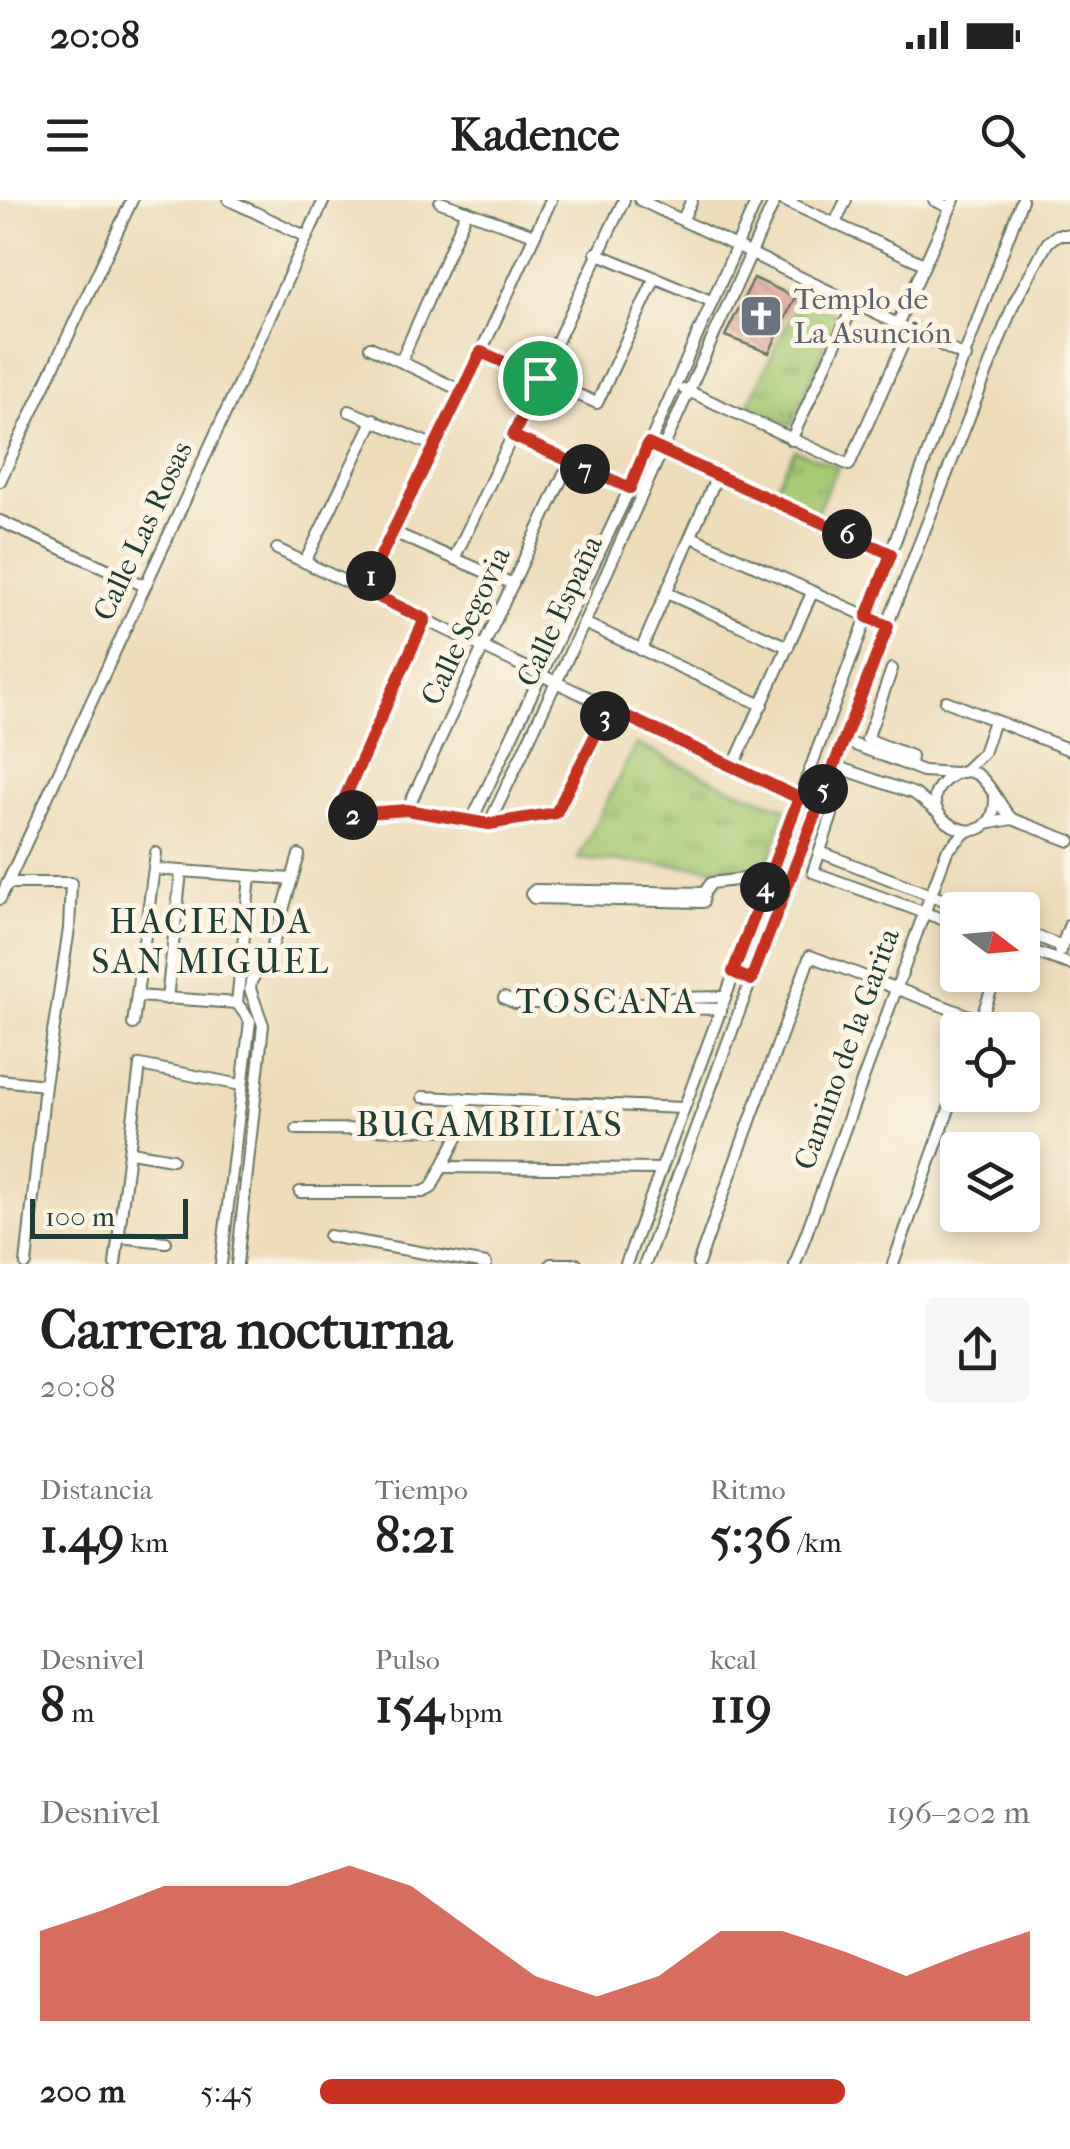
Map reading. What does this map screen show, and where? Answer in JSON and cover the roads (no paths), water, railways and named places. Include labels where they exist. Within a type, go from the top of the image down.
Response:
[{"type":"street","points":[[0,481],[132,200]]},
{"type":"street","points":[[229,200],[307,238]]},
{"type":"street","name":"Calle Las Rosas","points":[[0,899],[324,200]]},
{"type":"street","points":[[364,590],[437,447],[551,200]]},
{"type":"street","points":[[454,559],[624,200]]},
{"type":"street","points":[[640,200],[966,357]]},
{"type":"street","points":[[683,218],[692,200]]},
{"type":"street","name":"Calle España","points":[[471,822],[630,488],[757,200]]},
{"type":"street","name":"Calle España","points":[[489,824],[776,200]]},
{"type":"street","points":[[783,200],[924,264]]},
{"type":"street","points":[[835,224],[846,200]]},
{"type":"street","points":[[896,325],[952,204],[934,200]]},
{"type":"street","points":[[626,1264],[1022,200]]},
{"type":"street","points":[[440,202],[534,235]]},
{"type":"street","points":[[401,361],[467,211]]},
{"type":"street","points":[[645,1264],[816,806],[1014,303],[1048,242],[1057,235],[1070,236]]},
{"type":"street","points":[[596,253],[711,301]]},
{"type":"street","points":[[481,352],[596,403],[655,278]]},
{"type":"street","points":[[791,440],[854,304]]},
{"type":"street","points":[[674,384],[849,466],[909,331]]},
{"type":"street","points":[[370,346],[462,392]]},
{"type":"street","points":[[348,411],[437,447]]},
{"type":"street","points":[[305,562],[374,419]]},
{"type":"street","points":[[513,436],[630,488]]},
{"type":"street","points":[[648,444],[891,554]]},
{"type":"street","name":"Calle Segovia","points":[[407,810],[569,463]]},
{"type":"street","points":[[641,650],[717,476]]},
{"type":"street","points":[[0,522],[145,586]]},
{"type":"street","points":[[393,532],[513,584]]},
{"type":"street","points":[[692,537],[888,626]]},
{"type":"street","points":[[278,548],[816,806]]},
{"type":"street","points":[[667,593],[788,647]]},
{"type":"street","points":[[732,767],[812,593]]},
{"type":"street","points":[[425,619],[337,815],[407,810],[489,824],[556,813],[609,708]]},
{"type":"street","points":[[584,623],[762,705]]},
{"type":"street","points":[[892,670],[867,739],[911,756],[910,766]]},
{"type":"street","points":[[946,701],[1070,750]]},
{"type":"street","points":[[994,720],[983,753],[987,781],[1012,819]]},
{"type":"street","points":[[842,740],[910,766],[940,774],[976,774],[987,781]]},
{"type":"street","points":[[851,772],[860,747]]},
{"type":"street","points":[[941,818],[937,795],[948,778],[983,753]]},
{"type":"street","points":[[832,765],[915,794],[930,802],[950,826],[967,831],[1002,818],[1012,819],[1070,840]]},
{"type":"street","points":[[983,826],[993,812],[995,796]]},
{"type":"street","points":[[832,815],[813,872],[940,919]]},
{"type":"street","name":"Camino de la Garita","points":[[941,818],[947,850]]},
{"type":"street","name":"Camino de la Garita","points":[[794,1264],[947,850],[967,831]]},
{"type":"street","points":[[820,852],[940,899]]},
{"type":"street","points":[[133,1024],[156,853]]},
{"type":"street","points":[[245,980],[270,951],[299,855]]},
{"type":"street","points":[[154,869],[292,880]]},
{"type":"street","points":[[167,1000],[182,872]]},
{"type":"street","points":[[237,1003],[245,980],[250,876]]},
{"type":"street","points":[[603,895],[534,898],[531,894],[535,890],[703,902],[711,883],[769,876]]},
{"type":"street","points":[[7,883],[71,883],[69,928],[26,1264]]},
{"type":"street","points":[[1056,960],[1070,924]]},
{"type":"street","points":[[1040,938],[1062,946]]},
{"type":"street","points":[[1040,954],[1070,964]]},
{"type":"street","points":[[714,1264],[699,1261],[810,956],[949,1012]]},
{"type":"street","points":[[733,972],[751,980]]},
{"type":"street","points":[[221,1264],[240,1085],[250,1033],[250,989],[245,980]]},
{"type":"street","points":[[137,996],[237,1003],[251,1008],[262,1025],[237,1264]]},
{"type":"street","points":[[665,1003],[672,998],[724,997]]},
{"type":"street","points":[[504,998],[515,1002],[665,1003],[672,1008],[720,1009]]},
{"type":"street","points":[[115,1264],[140,1066],[240,1085]]},
{"type":"street","points":[[0,1080],[46,1085]]},
{"type":"street","points":[[424,1096],[683,1108]]},
{"type":"street","points":[[300,1192],[422,1192],[431,1188],[462,1130],[467,1113],[461,1098]]},
{"type":"street","points":[[893,1264],[948,1112]]},
{"type":"street","points":[[297,1129],[462,1130]]},
{"type":"street","points":[[131,1152],[172,1160]]},
{"type":"street","points":[[443,1167],[661,1169]]},
{"type":"street","points":[[645,1212],[662,1219]]},
{"type":"street","points":[[329,1236],[486,1264]]},
{"type":"street","points":[[119,1237],[166,1242]]},
{"type":"street","points":[[551,1264],[576,1264]]},
{"type":"place","name":"Templo de La Asunción","points":[[761,316]]},
{"type":"district","name":"HACIENDA SAN MIGUEL","points":[[211,941]]},
{"type":"district","name":"TOSCANA","points":[[607,1001]]},
{"type":"district","name":"BUGAMBILIAS","points":[[490,1124]]}]
